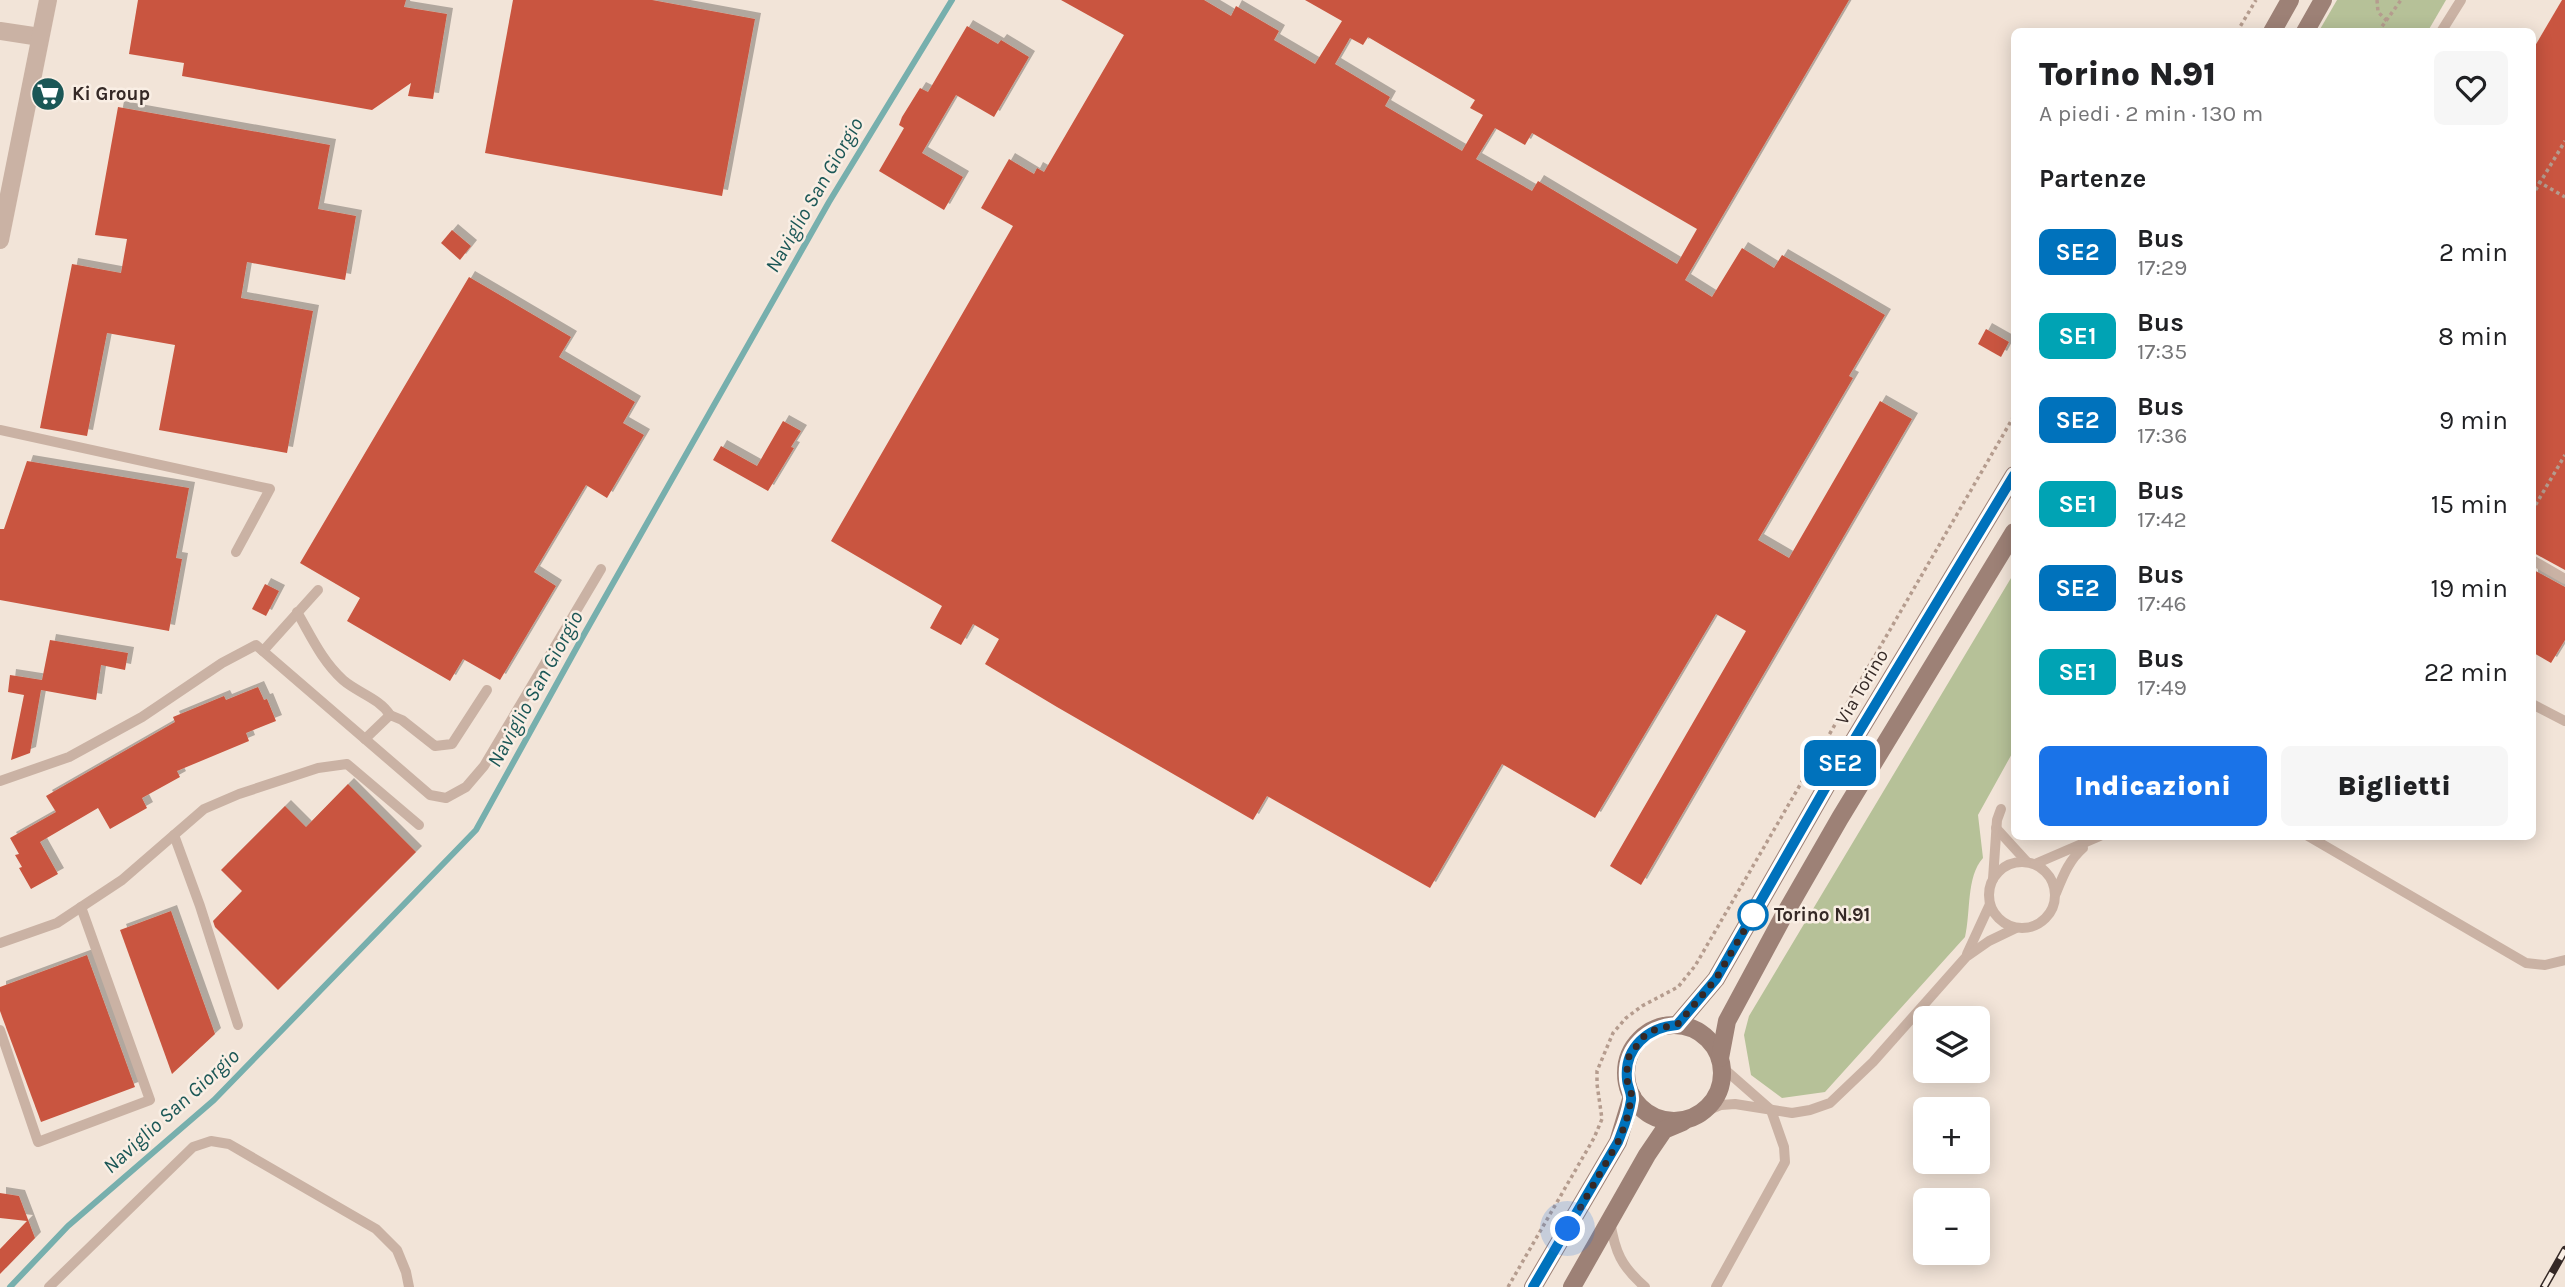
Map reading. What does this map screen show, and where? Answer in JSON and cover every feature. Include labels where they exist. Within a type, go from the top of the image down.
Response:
[{"type":"main road","points":[[2274,28],[2290,0]]},
{"type":"main road","points":[[2307,28],[2323,0]]},
{"type":"main road","name":"Via Torino","points":[[1677,1025],[1716,979],[1831,778],[2011,480]]},
{"type":"main road","points":[[1572,1287],[1664,1130],[1693,1117],[1715,1098],[1721,1082],[1727,1021],[1840,818],[2011,537]]},
{"type":"main road","points":[[1693,1117],[1678,1121],[1656,1118],[1639,1105],[1628,1085],[1627,1068],[1635,1046],[1645,1035],[1658,1028],[1677,1025],[1702,1034],[1711,1043],[1721,1063]]},
{"type":"main road","points":[[1533,1287],[1618,1142],[1632,1096]]},
{"type":"street","points":[[0,240],[48,0]]},
{"type":"street","points":[[0,31],[40,37]]},
{"type":"lane","points":[[2443,28],[2460,0]]},
{"type":"lane","points":[[0,430],[270,489],[236,552]]},
{"type":"lane","points":[[1995,565],[2011,551]]},
{"type":"lane","points":[[2536,562],[2565,579]]},
{"type":"lane","points":[[0,780],[69,757],[142,717],[222,663],[256,645],[430,795],[446,798],[466,787],[484,766],[601,569]]},
{"type":"lane","points":[[263,651],[318,590]]},
{"type":"lane","points":[[297,612],[324,660],[343,680],[383,705],[390,716],[402,719],[435,746],[452,744],[488,690]]},
{"type":"lane","points":[[2536,706],[2565,721]]},
{"type":"lane","points":[[365,739],[390,716]]},
{"type":"lane","points":[[0,943],[57,923],[122,880],[204,809],[239,793],[318,768],[347,764],[419,825]]},
{"type":"lane","points":[[2001,809],[1996,828],[1990,904],[2000,919],[2016,928]]},
{"type":"lane","points":[[1996,828],[2031,863]]},
{"type":"lane","points":[[174,835],[238,1025]]},
{"type":"lane","points":[[2031,863],[2092,840]]},
{"type":"lane","points":[[1693,1117],[1721,1105],[1735,1104],[1792,1113],[1830,1103],[1873,1062],[1966,957],[1989,941],[2016,928],[2025,928],[2043,921],[2054,906],[2064,873],[2075,855],[2094,840]]},
{"type":"lane","points":[[2315,840],[2526,963],[2545,965],[2565,960]]},
{"type":"lane","points":[[1993,880],[2003,867],[2011,863],[2031,863],[2042,867],[2052,879],[2056,894]]},
{"type":"lane","points":[[1966,957],[1990,904]]},
{"type":"lane","points":[[0,1030],[38,1142],[150,1100],[81,907]]},
{"type":"lane","points":[[1716,1287],[1784,1162],[1784,1147],[1770,1110],[1721,1063]]},
{"type":"lane","points":[[49,1287],[193,1147],[211,1140],[229,1144],[376,1229],[397,1250],[409,1287]]},
{"type":"lane","points":[[1610,1220],[1615,1249],[1631,1274],[1645,1287]]},
{"type":"path","points":[[2239,28],[2256,0]]},
{"type":"path","points":[[2377,0],[2378,12],[2388,21]]},
{"type":"path","points":[[2382,28],[2401,0]]},
{"type":"path","points":[[2536,190],[2565,141]]},
{"type":"path","points":[[2536,180],[2565,197]]},
{"type":"path","points":[[1508,1287],[1594,1138],[1602,1119],[1597,1071],[1613,1033],[1626,1018],[1642,1006],[1678,987],[1695,966],[2011,421]]},
{"type":"path","points":[[2536,504],[2565,455]]},
{"type":"green space","points":[[2337,0],[2446,0],[2430,28],[2321,28]]},
{"type":"green space","points":[[2011,578],[2011,755],[1978,815],[1983,858],[1971,885],[1965,937],[1825,1092],[1782,1098],[1751,1075],[1744,1035],[1749,1016]]},
{"type":"building","points":[[138,0],[406,0],[404,7],[447,14],[433,99],[408,96],[411,83],[372,110],[182,76],[184,63],[129,54]]},
{"type":"building","points":[[513,0],[652,0],[755,19],[722,196],[485,153]]},
{"type":"building","points":[[1061,0],[1204,0],[1231,16],[1236,6],[1279,31],[1274,40],[1315,64],[1342,21],[1305,0],[1849,0],[1685,280],[1712,297],[1742,248],[1774,268],[1782,255],[1885,315],[1849,376],[1853,378],[1758,540],[1789,558],[1880,401],[1912,419],[1641,885],[1610,866],[1746,631],[1716,614],[1595,818],[1502,764],[1430,888],[1267,796],[1253,820],[1057,707],[985,664],[999,639],[973,624],[961,645],[930,628],[942,606],[831,541],[1013,226],[981,208],[1009,159],[1034,174],[1037,168],[1044,172],[1124,35]],"holes":[[[1368,37],[1475,100],[1470,108],[1483,115],[1462,151],[1385,106],[1390,97],[1335,64],[1350,38],[1363,45]],[[1495,128],[1525,145],[1532,133],[1697,229],[1677,264],[1538,181],[1532,191],[1476,159]]]},
{"type":"building","points":[[2562,0],[2565,0],[2565,570],[2536,554],[2536,44]]},
{"type":"building","points":[[967,26],[998,44],[1001,40],[1029,57],[994,117],[956,95],[922,153],[963,177],[944,210],[879,171],[904,128],[899,125],[902,117],[920,88],[928,92]]},
{"type":"building","points":[[118,107],[330,145],[318,209],[356,216],[345,280],[247,262],[241,298],[313,311],[287,453],[159,430],[175,345],[107,333],[87,436],[40,428],[72,264],[121,273],[127,239],[95,235]]},
{"type":"building","points":[[452,230],[471,246],[460,260],[441,243]]},
{"type":"building","points":[[469,277],[571,337],[559,357],[635,402],[623,423],[644,435],[607,498],[586,485],[534,572],[556,586],[500,680],[463,659],[450,681],[347,621],[360,598],[300,563]]},
{"type":"building","points":[[1986,329],[2009,342],[2001,357],[1978,344]]},
{"type":"building","points":[[783,421],[801,431],[768,491],[713,460],[721,446],[757,466]]},
{"type":"building","points":[[27,461],[189,488],[176,558],[182,559],[169,631],[0,600],[0,529],[4,529]]},
{"type":"building","points":[[2536,571],[2565,587],[2565,640],[2551,663],[2536,654]]},
{"type":"building","points":[[265,584],[279,591],[266,616],[252,609]]},
{"type":"building","points":[[50,640],[128,653],[125,670],[101,665],[96,700],[41,690],[30,753],[11,760],[24,695],[8,692],[10,675],[42,680]]},
{"type":"building","points":[[258,687],[264,700],[267,699],[276,721],[246,733],[249,741],[177,771],[180,777],[142,798],[147,808],[110,829],[98,808],[40,842],[58,874],[31,889],[19,868],[22,867],[15,855],[19,854],[10,838],[56,812],[46,796],[175,722],[173,717],[224,696],[226,700]]},
{"type":"building","points":[[348,784],[416,852],[278,990],[215,927],[213,921],[242,891],[221,870],[285,806],[306,827]]},
{"type":"building","points":[[171,911],[215,1034],[172,1074],[120,930]]},
{"type":"building","points":[[87,955],[135,1087],[41,1122],[0,1011],[0,987]]},
{"type":"building","points":[[0,1193],[19,1196],[35,1238],[0,1274],[0,1249],[27,1221],[0,1218]]},
{"type":"waterway","name":"Naviglio San Giorgio","points":[[10,1287],[68,1226],[214,1100],[476,830],[829,202],[952,0]]},
{"type":"railway","points":[[2544,1287],[2565,1250]]},
{"type":"bus line","name":"SE2","points":[[1533,1287],[1618,1142],[1632,1096],[1626,1077],[1629,1056],[1645,1035],[1658,1028],[1677,1025],[1716,979],[1831,778],[2011,480]]},
{"type":"place","name":"Ki Group","points":[[48,94]]},
{"type":"place","name":"Torino N.91","points":[[1753,915]]},
{"type":"route","points":[[1568,1229],[1618,1142],[1626,1122],[1632,1096],[1626,1077],[1629,1056],[1645,1035],[1658,1028],[1677,1025],[1716,979],[1753,915]]}]
